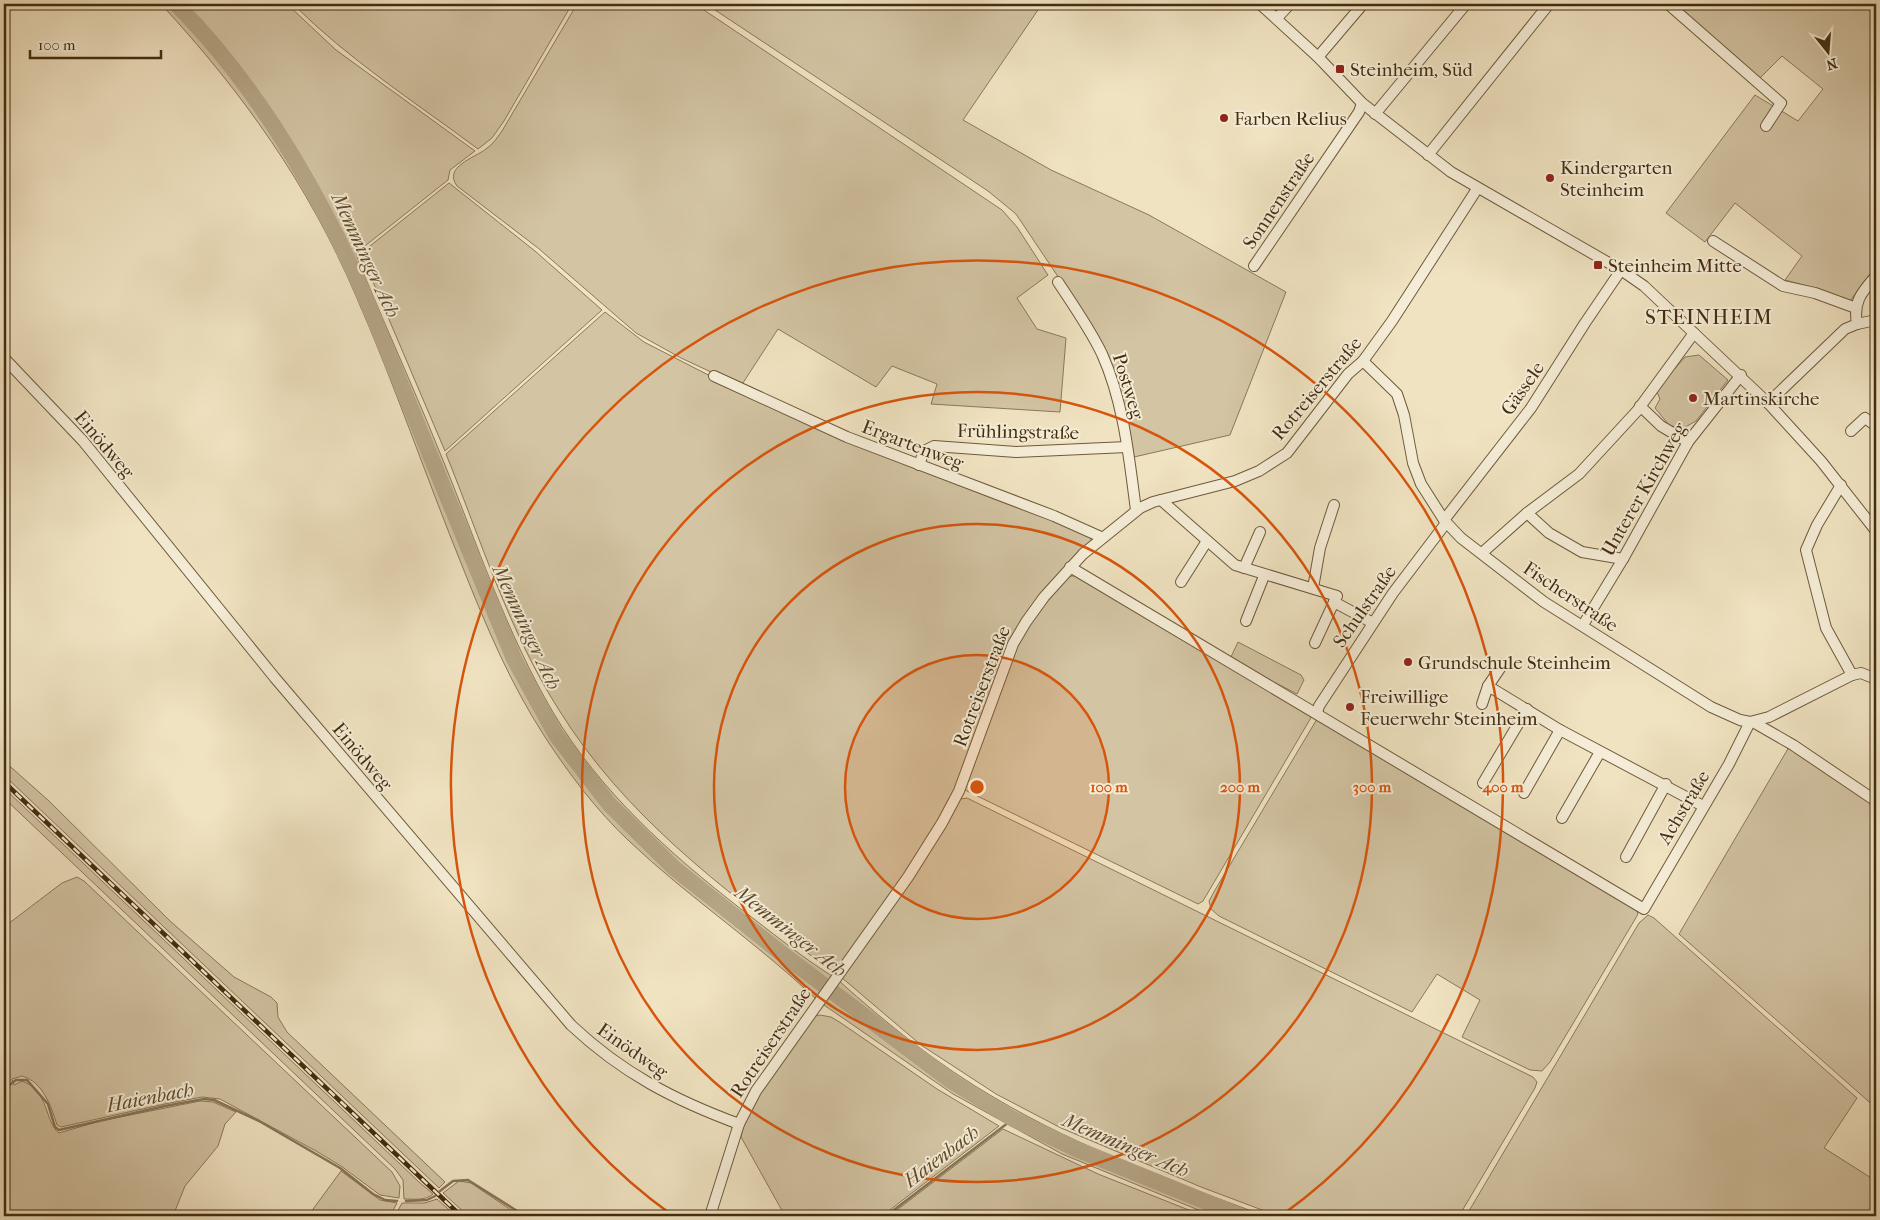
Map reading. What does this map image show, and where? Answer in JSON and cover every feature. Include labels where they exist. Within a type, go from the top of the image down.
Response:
[{"type":"street","points":[[1260,4],[1318,57],[1362,103],[1428,155],[1477,189],[1621,270],[1644,286],[1741,375],[1768,403],[1841,485],[1876,530]]},
{"type":"street","points":[[1277,18],[1290,4]]},
{"type":"street","points":[[1318,57],[1363,4]]},
{"type":"street","points":[[1375,114],[1466,4]]},
{"type":"street","points":[[1428,155],[1549,4]]},
{"type":"street","points":[[1668,4],[1782,103],[1766,126]]},
{"type":"street","name":"Sonnenstraße","points":[[1254,266],[1359,112],[1362,103]]},
{"type":"street","name":"Rotreiserstraße","points":[[710,1216],[739,1124],[756,1091],[820,998],[908,877],[942,823],[963,782],[1013,644],[1034,610],[1070,567],[1101,537],[1136,510],[1161,500],[1235,481],[1278,459],[1287,452],[1348,374],[1363,362],[1392,321],[1477,189]]},
{"type":"street","points":[[1713,241],[1783,286],[1823,296],[1856,308]]},
{"type":"street","name":"Gässele","points":[[1445,521],[1532,408],[1585,323],[1621,270]]},
{"type":"street","points":[[1857,324],[1856,308],[1860,296],[1876,276]]},
{"type":"street","name":"Postweg","points":[[1058,282],[1102,354],[1119,406],[1128,447],[1136,510]]},
{"type":"street","points":[[1768,403],[1846,329],[1857,324],[1876,320]]},
{"type":"street","points":[[1482,553],[1527,514],[1579,474],[1640,406],[1694,333]]},
{"type":"street","name":"Einödweg","points":[[4,358],[83,441],[275,678],[571,1026],[610,1058],[654,1087],[687,1105],[739,1124]]},
{"type":"street","name":"Fischerstraße","points":[[1363,362],[1381,376],[1398,394],[1404,414],[1412,463],[1421,484],[1445,521],[1461,538],[1544,602],[1711,707],[1752,722],[1794,745],[1876,801]]},
{"type":"street","name":"Unterer Kirchweg","points":[[1582,625],[1623,559],[1688,442],[1741,375]]},
{"type":"street","name":"Ergartenweg","points":[[714,376],[831,431],[1054,516],[1101,537]]},
{"type":"street","points":[[1640,406],[1661,426],[1688,442]]},
{"type":"street","points":[[1851,431],[1865,418],[1876,426]]},
{"type":"street","name":"Frühlingstraße","points":[[919,465],[924,451],[934,446],[1016,452],[1128,447]]},
{"type":"street","points":[[1841,485],[1816,525],[1806,550],[1826,628],[1852,675]]},
{"type":"street","points":[[1161,500],[1235,565],[1264,576],[1337,596],[1315,643]]},
{"type":"street","points":[[1312,588],[1320,548],[1334,505]]},
{"type":"street","points":[[1527,514],[1549,533],[1582,552],[1623,559]]},
{"type":"street","name":"Schulstraße","points":[[1316,713],[1323,699],[1373,623],[1445,521]]},
{"type":"street","points":[[1244,568],[1260,532]]},
{"type":"street","points":[[1181,582],[1207,541]]},
{"type":"street","points":[[1070,567],[1316,713]]},
{"type":"street","points":[[1246,621],[1264,576]]},
{"type":"street","points":[[1334,602],[1373,623]]},
{"type":"street","points":[[1482,704],[1488,686],[1503,664]]},
{"type":"street","points":[[1752,722],[1769,717],[1852,675],[1861,673],[1876,678]]},
{"type":"street","points":[[1488,686],[1560,730],[1666,784],[1703,806]]},
{"type":"street","points":[[1482,783],[1527,709]]},
{"type":"street","name":"Achstraße","points":[[1316,713],[1644,908],[1752,722]]},
{"type":"street","points":[[1524,793],[1560,730]]},
{"type":"street","points":[[1562,818],[1600,752]]},
{"type":"street","points":[[1626,857],[1666,784]]},
{"type":"shaded area","points":[[161,4],[287,4],[336,50],[475,151],[450,170],[448,180],[356,253],[360,265],[438,448],[500,604],[528,667],[562,727],[603,782],[650,831],[701,877],[802,956],[832,976],[815,998],[629,841],[584,792],[545,737],[521,697],[490,633],[449,534],[356,296],[317,216],[295,178],[246,106],[219,71]]},
{"type":"shaded area","points":[[293,4],[572,4],[504,121],[492,138],[478,149],[337,44]]},
{"type":"shaded area","points":[[577,4],[695,4],[1002,210],[1017,227],[1048,275],[1017,298],[1037,329],[1066,338],[1060,412],[931,404],[937,384],[892,366],[876,387],[778,329],[741,386],[681,358],[636,333],[538,248],[457,186],[454,173],[457,168],[493,143],[502,131]]},
{"type":"shaded area","points":[[706,4],[1042,4],[963,120],[1051,170],[1149,215],[1286,292],[1230,435],[1134,457],[1122,405],[1069,293],[1016,214],[988,191]]},
{"type":"shaded area","points":[[1675,4],[1876,4],[1876,266],[1850,301],[1819,289],[1785,280],[1802,256],[1735,203],[1705,242],[1666,213],[1755,95],[1798,121],[1823,89],[1782,56],[1760,78]]},
{"type":"shaded area","points":[[449,183],[535,251],[602,310],[445,451],[362,256],[365,250]]},
{"type":"shaded area","points":[[605,312],[644,342],[724,383],[1050,517],[1090,537],[1091,540],[1032,606],[967,763],[942,815],[906,874],[836,969],[830,969],[818,961],[710,877],[644,816],[585,748],[559,710],[525,649],[497,585],[446,454]]},
{"type":"shaded area","points":[[1699,355],[1728,380],[1696,421],[1682,429],[1669,425],[1655,408],[1660,399],[1656,390],[1685,357]]},
{"type":"shaded area","points":[[1077,576],[1312,716],[1203,901],[1198,904],[965,790],[1013,653],[1032,618],[1066,578]]},
{"type":"shaded area","points":[[1238,642],[1301,675],[1304,680],[1297,694],[1230,659]]},
{"type":"shaded area","points":[[1317,719],[1636,909],[1638,914],[1634,921],[1550,1062],[1542,1071],[1530,1070],[1462,1037],[1480,1000],[1437,974],[1412,1012],[1219,916],[1211,909],[1209,901],[1215,890]]},
{"type":"shaded area","points":[[1789,747],[1876,805],[1876,1108],[1679,934]]},
{"type":"shaded area","points":[[4,761],[49,801],[170,921],[234,977],[271,997],[277,1003],[278,1017],[287,1032],[445,1182],[439,1188],[27,797],[4,775]]},
{"type":"shaded area","points":[[4,788],[433,1194],[423,1199],[404,1199],[403,1180],[395,1169],[4,798]]},
{"type":"shaded area","points":[[967,798],[1533,1077],[1537,1082],[1535,1088],[1459,1216],[1278,1216],[1201,1187],[1061,1128],[996,1094],[921,1045],[841,977],[960,799]]},
{"type":"shaded area","points":[[77,877],[84,881],[392,1172],[400,1186],[399,1198],[380,1195],[341,1166],[316,1151],[220,1099],[202,1097],[61,1127],[57,1125],[49,1103],[41,1089],[22,1076],[12,1079],[14,1085],[22,1081],[31,1085],[42,1099],[54,1128],[59,1133],[100,1121],[200,1101],[213,1102],[236,1112],[225,1124],[218,1146],[185,1186],[173,1216],[4,1216],[4,927],[62,883]]},
{"type":"shaded area","points":[[1648,915],[1654,918],[1857,1098],[1824,1148],[1876,1181],[1876,1216],[1466,1216],[1639,923]]},
{"type":"shaded area","points":[[838,980],[894,1028],[933,1058],[1027,1116],[1127,1163],[1265,1216],[1213,1216],[1062,1154],[953,1094],[821,1003]]},
{"type":"shaded area","points":[[815,1016],[831,1017],[841,1023],[937,1089],[999,1126],[882,1216],[785,1216],[741,1137],[745,1122],[761,1090]]},
{"type":"shaded area","points":[[1003,1129],[1098,1174],[1204,1216],[889,1216]]},
{"type":"shaded area","points":[[341,1171],[380,1200],[397,1203],[390,1216],[308,1216]]},
{"type":"shaded area","points":[[459,1181],[471,1183],[520,1216],[468,1216],[443,1193]]},
{"type":"shaded area","points":[[437,1199],[456,1216],[395,1216],[402,1203],[425,1203]]},
{"type":"waterway","name":"Memminger Ach","points":[[176,4],[206,36],[260,106],[284,142],[328,219],[366,299],[514,659],[556,735],[609,804],[674,868],[785,956],[951,1081],[1013,1119],[1076,1149],[1241,1216]]},
{"type":"waterway","name":"Haienbach","points":[[4,1089],[16,1080],[27,1080],[48,1104],[55,1127],[59,1130],[165,1106],[204,1099],[214,1100],[259,1121],[340,1168],[373,1194],[385,1200],[397,1201]]},
{"type":"waterway","name":"Haienbach","points":[[886,1216],[1013,1119]]},
{"type":"waterway","name":"Haienbach","points":[[440,1191],[453,1181],[468,1180],[525,1216]]},
{"type":"waterway","name":"Haienbach","points":[[406,1201],[427,1200],[435,1196]]},
{"type":"railway","points":[[4,782],[461,1216]]},
{"type":"place","name":"Steinheim, Süd","points":[[1340,69]]},
{"type":"place","name":"Farben Relius","points":[[1224,118]]},
{"type":"place","name":"Kindergarten Steinheim","points":[[1550,178]]},
{"type":"place","name":"Steinheim Mitte","points":[[1598,265]]},
{"type":"place","name":"Martinskirche","points":[[1693,398]]},
{"type":"place","name":"Grundschule Steinheim","points":[[1408,662]]},
{"type":"place","name":"Freiwillige Feuerwehr Steinheim","points":[[1350,707]]},
{"type":"district","name":"STEINHEIM","points":[[1709,317]]}]
